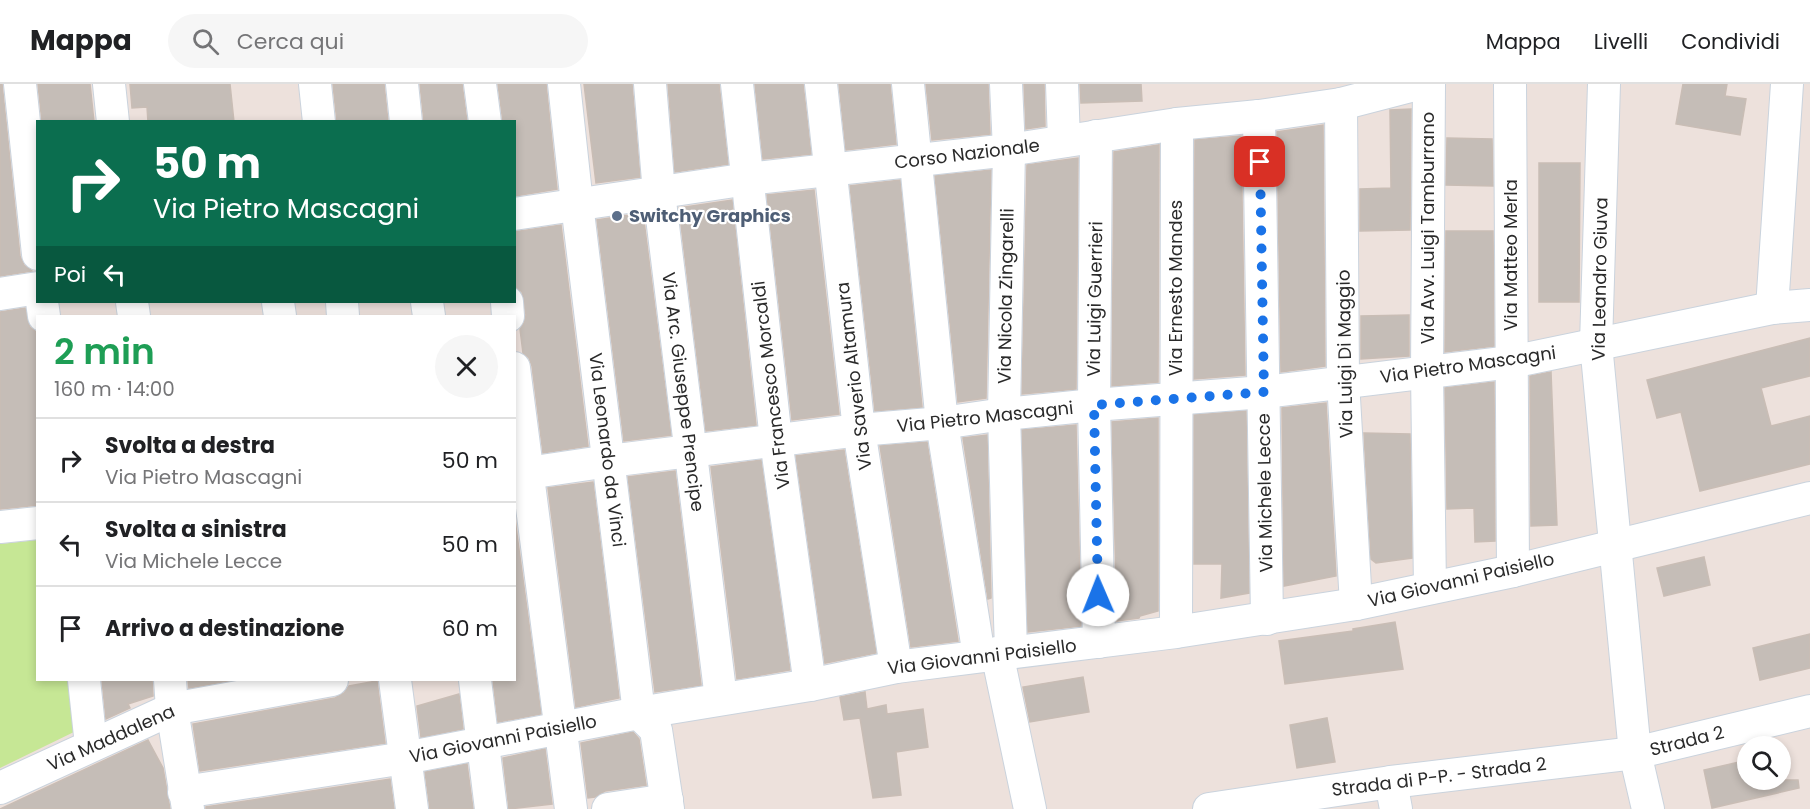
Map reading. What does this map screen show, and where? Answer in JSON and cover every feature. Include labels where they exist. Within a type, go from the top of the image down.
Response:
[{"type":"street","points":[[21,84],[36,234]]},
{"type":"street","points":[[109,84],[113,120]]},
{"type":"street","points":[[315,84],[319,120]]},
{"type":"street","points":[[402,84],[406,120]]},
{"type":"street","points":[[480,84],[484,120]]},
{"type":"street","name":"Via Leonardo da Vinci","points":[[564,84],[639,713]]},
{"type":"street","name":"Via Arc. Giuseppe Prencipe","points":[[650,84],[659,193],[721,699]]},
{"type":"street","name":"Via Francesco Morcaldi","points":[[737,84],[776,440],[810,685]]},
{"type":"street","name":"Via Saverio Altamura","points":[[821,84],[859,430],[896,667]]},
{"type":"street","points":[[908,84],[942,423],[1030,809]]},
{"type":"street","name":"Via Nicola Zingarelli","points":[[996,654],[1015,412],[1006,84]]},
{"type":"street","points":[[1062,84],[1064,141]]},
{"type":"street","name":"Via Avv. Luigi Tamburrano","points":[[1429,84],[1427,373],[1430,588]]},
{"type":"street","name":"Via Matteo Merla","points":[[1510,84],[1513,570]]},
{"type":"street","name":"Via Leandro Giuva","points":[[1604,84],[1596,344],[1613,544],[1635,753],[1648,809]]},
{"type":"street","points":[[1772,308],[1787,84]]},
{"type":"street","name":"Corso Nazionale","points":[[516,214],[748,179],[1009,150],[1177,124],[1259,116],[1341,104],[1399,87]]},
{"type":"street","name":"Via Luigi Di Maggio","points":[[1341,104],[1343,381],[1356,604]]},
{"type":"street","name":"Via Michele Lecce","points":[[1259,116],[1267,619]]},
{"type":"street","name":"Via Ernesto Mandes","points":[[1176,632],[1177,124]]},
{"type":"street","name":"Via Luigi Guerrieri","points":[[1096,136],[1094,405],[1099,642]]},
{"type":"street","points":[[0,294],[36,288]]},
{"type":"street","name":"Via Pietro Mascagni","points":[[521,475],[691,450],[859,430],[942,423],[1015,412],[1264,392],[1511,362],[1772,308],[1810,305]]},
{"type":"street","points":[[516,399],[521,475],[571,809]]},
{"type":"street","name":"Via Giovanni Paisiello","points":[[186,800],[639,713],[810,685],[896,667],[1176,632],[1356,604],[1513,570],[1810,498]]},
{"type":"street","points":[[0,527],[36,523]]},
{"type":"street","points":[[84,681],[92,745]]},
{"type":"street","name":"Via Maddalena","points":[[0,788],[92,745],[171,694],[320,681]]},
{"type":"street","points":[[395,681],[412,809]]},
{"type":"street","points":[[475,681],[490,809]]},
{"type":"street","points":[[171,694],[186,800]]},
{"type":"street","name":"Strada 2","points":[[1635,753],[1810,711]]},
{"type":"street","points":[[608,809],[668,804],[656,730],[639,713]]},
{"type":"street","name":"Strada di P-P. - Strada 2","points":[[1209,809],[1394,795],[1635,753]]},
{"type":"green space","points":[[36,540],[36,681],[69,681],[76,731],[0,768],[0,544]]},
{"type":"building","points":[[0,84],[2,84],[20,256],[24,265],[32,271],[0,276]]},
{"type":"building","points":[[38,84],[90,84],[94,120],[42,120]]},
{"type":"building","points":[[130,84],[230,84],[234,120],[148,120],[147,107],[132,108]]},
{"type":"building","points":[[333,84],[384,84],[388,120],[337,120]]},
{"type":"building","points":[[420,84],[462,84],[467,120],[424,120]]},
{"type":"building","points":[[498,84],[546,84],[557,189],[516,196],[516,120],[503,120]]},
{"type":"building","points":[[584,84],[632,84],[640,177],[596,183]]},
{"type":"building","points":[[668,84],[719,84],[728,164],[675,172]]},
{"type":"building","points":[[755,84],[803,84],[811,154],[763,159]]},
{"type":"building","points":[[839,84],[890,84],[896,144],[846,150]]},
{"type":"building","points":[[926,84],[988,84],[990,134],[932,140]]},
{"type":"building","points":[[1024,84],[1044,84],[1045,126],[1026,129]]},
{"type":"building","points":[[1080,84],[1141,84],[1142,101],[1081,103]]},
{"type":"building","points":[[1683,84],[1727,84],[1725,96],[1746,99],[1740,135],[1676,124]]},
{"type":"building","points":[[1411,109],[1410,230],[1360,231],[1360,189],[1391,188],[1390,110]]},
{"type":"building","points":[[1323,125],[1325,366],[1281,372],[1277,132]]},
{"type":"building","points":[[1241,136],[1245,375],[1194,379],[1195,140]]},
{"type":"building","points":[[1447,138],[1492,139],[1493,186],[1446,185]]},
{"type":"building","points":[[1159,145],[1158,382],[1112,386],[1114,152]]},
{"type":"building","points":[[1078,158],[1076,389],[1022,394],[1027,165]]},
{"type":"building","points":[[1539,163],[1580,163],[1579,302],[1539,302]]},
{"type":"building","points":[[991,170],[986,398],[958,402],[935,176]]},
{"type":"building","points":[[900,180],[922,407],[875,411],[850,186]]},
{"type":"building","points":[[814,190],[839,414],[792,420],[767,195]]},
{"type":"building","points":[[732,200],[756,425],[706,431],[679,208]]},
{"type":"building","points":[[643,213],[671,435],[624,441],[597,220]]},
{"type":"building","points":[[561,225],[588,446],[543,453],[532,366],[529,358],[523,353],[520,329],[526,315],[522,292],[516,288],[516,232]]},
{"type":"building","points":[[1446,231],[1493,231],[1494,346],[1445,352]]},
{"type":"building","points":[[25,308],[30,327],[36,332],[36,505],[0,509],[0,312]]},
{"type":"building","points":[[1409,315],[1409,356],[1361,359],[1361,316]]},
{"type":"building","points":[[1810,338],[1810,376],[1761,388],[1771,426],[1810,416],[1810,464],[1700,491],[1681,412],[1657,418],[1647,380]]},
{"type":"building","points":[[1551,372],[1557,525],[1531,526],[1530,376]]},
{"type":"building","points":[[1494,382],[1495,541],[1475,542],[1474,508],[1447,509],[1445,388]]},
{"type":"building","points":[[1326,403],[1336,576],[1284,586],[1282,408]]},
{"type":"building","points":[[1246,411],[1249,593],[1221,598],[1222,564],[1194,564],[1194,415]]},
{"type":"building","points":[[1158,418],[1158,611],[1139,618],[1117,621],[1112,422]]},
{"type":"building","points":[[1076,425],[1081,626],[1028,632],[1022,430]]},
{"type":"building","points":[[1364,433],[1410,434],[1412,558],[1376,563],[1371,559]]},
{"type":"building","points":[[987,435],[991,598],[988,599],[963,438]]},
{"type":"building","points":[[927,442],[958,641],[911,647],[880,446]]},
{"type":"building","points":[[844,450],[876,653],[825,663],[796,456]]},
{"type":"building","points":[[761,460],[790,670],[737,679],[711,467]]},
{"type":"building","points":[[675,471],[701,685],[655,692],[628,477]]},
{"type":"building","points":[[593,482],[619,698],[576,707],[548,488]]},
{"type":"building","points":[[516,527],[541,714],[498,722],[493,681],[516,681]]},
{"type":"building","points":[[1704,557],[1710,585],[1664,596],[1657,568]]},
{"type":"building","points":[[1395,622],[1403,669],[1285,684],[1279,641],[1353,631],[1353,629]]},
{"type":"building","points":[[1810,634],[1810,668],[1760,680],[1753,648]]},
{"type":"building","points":[[1083,677],[1089,712],[1030,722],[1023,687]]},
{"type":"building","points":[[102,681],[152,681],[153,696],[128,704],[130,708],[106,719]]},
{"type":"building","points":[[188,681],[228,681],[189,688]]},
{"type":"building","points":[[377,681],[385,743],[200,771],[193,724],[335,698],[344,693],[349,686]]},
{"type":"building","points":[[865,692],[867,709],[886,705],[887,714],[923,709],[928,747],[896,752],[901,795],[873,798],[860,718],[844,720],[840,697]]},
{"type":"building","points":[[459,694],[463,729],[421,737],[417,706]]},
{"type":"building","points":[[1327,718],[1335,762],[1297,768],[1290,725]]},
{"type":"building","points":[[633,732],[639,739],[646,785],[605,791],[588,798],[581,743]]},
{"type":"building","points":[[148,740],[163,768],[170,809],[0,809]]},
{"type":"building","points":[[545,749],[552,804],[509,809],[503,758]]},
{"type":"building","points":[[1737,762],[1737,790],[1790,790],[1712,808],[1704,770]]},
{"type":"building","points":[[467,764],[473,809],[430,809],[425,772]]},
{"type":"building","points":[[390,779],[394,809],[206,809],[206,807]]},
{"type":"building","points":[[1791,780],[1798,780],[1799,788],[1791,790]]},
{"type":"place","name":"Switchy Graphics","points":[[617,216]]},
{"type":"route","points":[[1098,595],[1094,405],[1264,392],[1260,162]]}]
